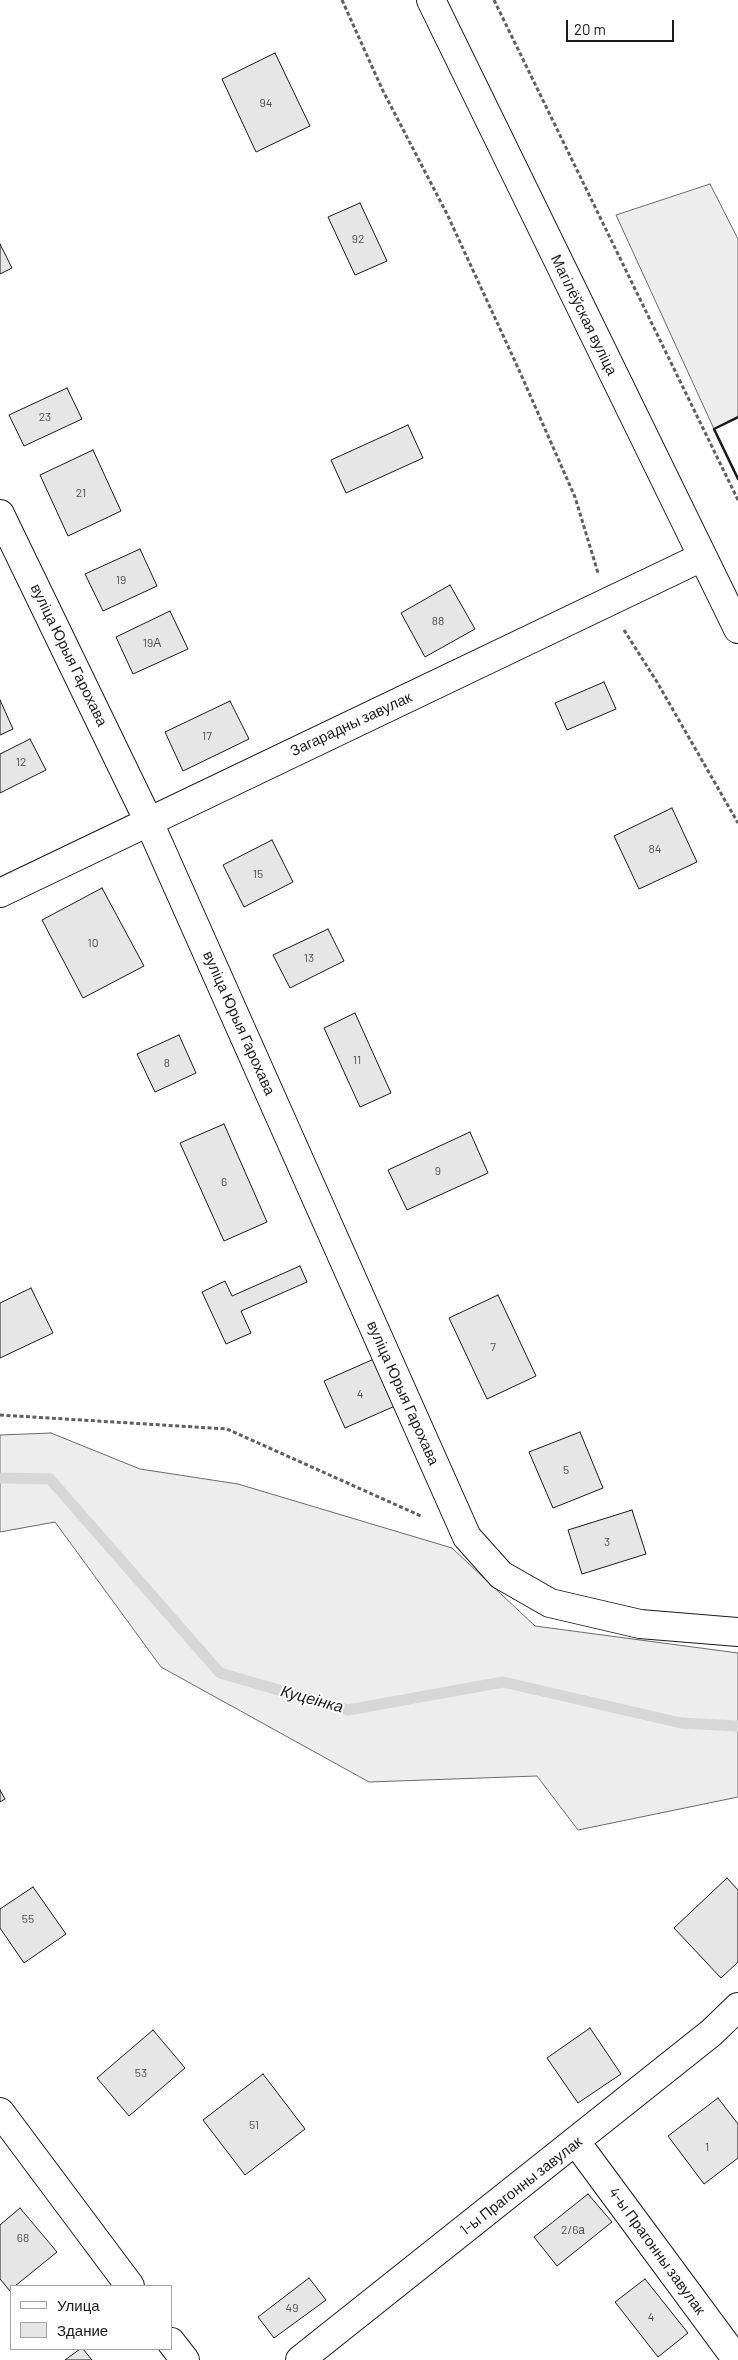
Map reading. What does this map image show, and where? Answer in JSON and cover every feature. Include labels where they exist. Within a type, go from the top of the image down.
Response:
[{"type":"street","name":"Магілёўская вуліца","points":[[431,0],[738,629]]},
{"type":"street","name":"вуліца Юрыя Гарохава","points":[[0,514],[148,820],[467,1537],[501,1575],[550,1602],[640,1624],[738,1632]]},
{"type":"street","name":"Загарадны завулак","points":[[0,893],[148,820],[702,557]]},
{"type":"street","name":"1-ы Прагонны завулак","points":[[300,2360],[576,2142],[711,2033],[738,2007]]},
{"type":"street","points":[[0,2112],[129,2285]]},
{"type":"street","name":"4-ы Прагонны завулак","points":[[576,2142],[737,2360]]},
{"type":"street","points":[[172,2343],[185,2360]]},
{"type":"path","points":[[342,0],[383,91],[447,214],[575,497],[607,603],[657,682],[738,823]]},
{"type":"path","points":[[494,0],[738,500]]},
{"type":"path","points":[[0,1415],[227,1429],[422,1517]]},
{"type":"shaded area","points":[[710,184],[738,239],[738,418],[714,429],[616,215]]},
{"type":"shaded area","points":[[51,1433],[140,1469],[238,1484],[452,1548],[535,1626],[738,1653],[738,1797],[578,1830],[537,1776],[369,1782],[161,1667],[55,1522],[0,1532],[0,1435]]},
{"type":"building","points":[[275,53],[310,126],[256,152],[222,79]]},
{"type":"building","points":[[360,203],[387,261],[355,275],[328,217]]},
{"type":"building","points":[[0,244],[12,268],[0,274]]},
{"type":"building","points":[[67,388],[82,419],[24,446],[9,415]]},
{"type":"building","points":[[408,425],[423,458],[346,493],[331,460]]},
{"type":"building","points":[[93,450],[121,511],[68,536],[40,475]]},
{"type":"building","points":[[140,549],[157,586],[103,611],[85,574]]},
{"type":"building","points":[[450,585],[475,629],[425,657],[401,613]]},
{"type":"building","points":[[170,611],[188,649],[133,674],[116,637]]},
{"type":"building","points":[[604,682],[616,709],[567,730],[555,703]]},
{"type":"building","points":[[0,700],[13,729],[0,735]]},
{"type":"building","points":[[230,701],[249,739],[183,771],[165,732]]},
{"type":"building","points":[[30,739],[46,770],[0,793],[0,754]]},
{"type":"building","points":[[672,808],[697,862],[639,889],[614,836]]},
{"type":"building","points":[[272,840],[293,882],[244,907],[223,865]]},
{"type":"building","points":[[102,888],[144,966],[83,998],[42,920]]},
{"type":"building","points":[[328,929],[344,961],[290,988],[273,955]]},
{"type":"building","points":[[355,1013],[391,1093],[360,1107],[324,1028]]},
{"type":"building","points":[[179,1035],[196,1073],[155,1092],[137,1054]]},
{"type":"building","points":[[224,1124],[267,1222],[224,1241],[180,1143]]},
{"type":"building","points":[[470,1132],[488,1173],[407,1210],[388,1170]]},
{"type":"building","points":[[300,1266],[307,1282],[241,1311],[251,1333],[226,1344],[202,1292],[225,1281],[232,1296]]},
{"type":"building","points":[[31,1288],[53,1333],[0,1358],[0,1303]]},
{"type":"building","points":[[498,1295],[536,1376],[487,1399],[449,1318]]},
{"type":"building","points":[[374,1359],[395,1406],[345,1428],[324,1381]]},
{"type":"building","points":[[580,1432],[603,1488],[553,1508],[529,1452]]},
{"type":"building","points":[[632,1510],[646,1554],[582,1574],[568,1530]]},
{"type":"building","points":[[0,1790],[5,1799],[0,1802]]},
{"type":"building","points":[[727,1878],[738,1890],[738,1962],[721,1978],[674,1928]]},
{"type":"building","points":[[33,1887],[66,1934],[24,1963],[0,1928],[0,1909]]},
{"type":"building","points":[[590,2028],[621,2074],[578,2103],[547,2058]]},
{"type":"building","points":[[153,2030],[185,2068],[129,2116],[97,2078]]},
{"type":"building","points":[[263,2074],[305,2129],[245,2175],[203,2120]]},
{"type":"building","points":[[718,2098],[738,2124],[738,2158],[704,2184],[668,2136]]},
{"type":"building","points":[[588,2194],[612,2222],[557,2266],[534,2237]]},
{"type":"building","points":[[20,2208],[57,2252],[16,2285],[10,2285],[10,2291],[0,2279],[0,2225]]},
{"type":"building","points":[[309,2278],[326,2300],[274,2338],[258,2317]]},
{"type":"building","points":[[645,2279],[688,2333],[658,2357],[615,2302]]},
{"type":"building","points":[[79,2350],[84,2350],[92,2360],[65,2360]]},
{"type":"waterway","name":"Куцеінка","points":[[0,1478],[50,1479],[220,1673],[348,1710],[503,1682],[681,1723],[738,1726]]},
{"type":"wall","points":[[738,417],[714,429],[738,479]]}]
